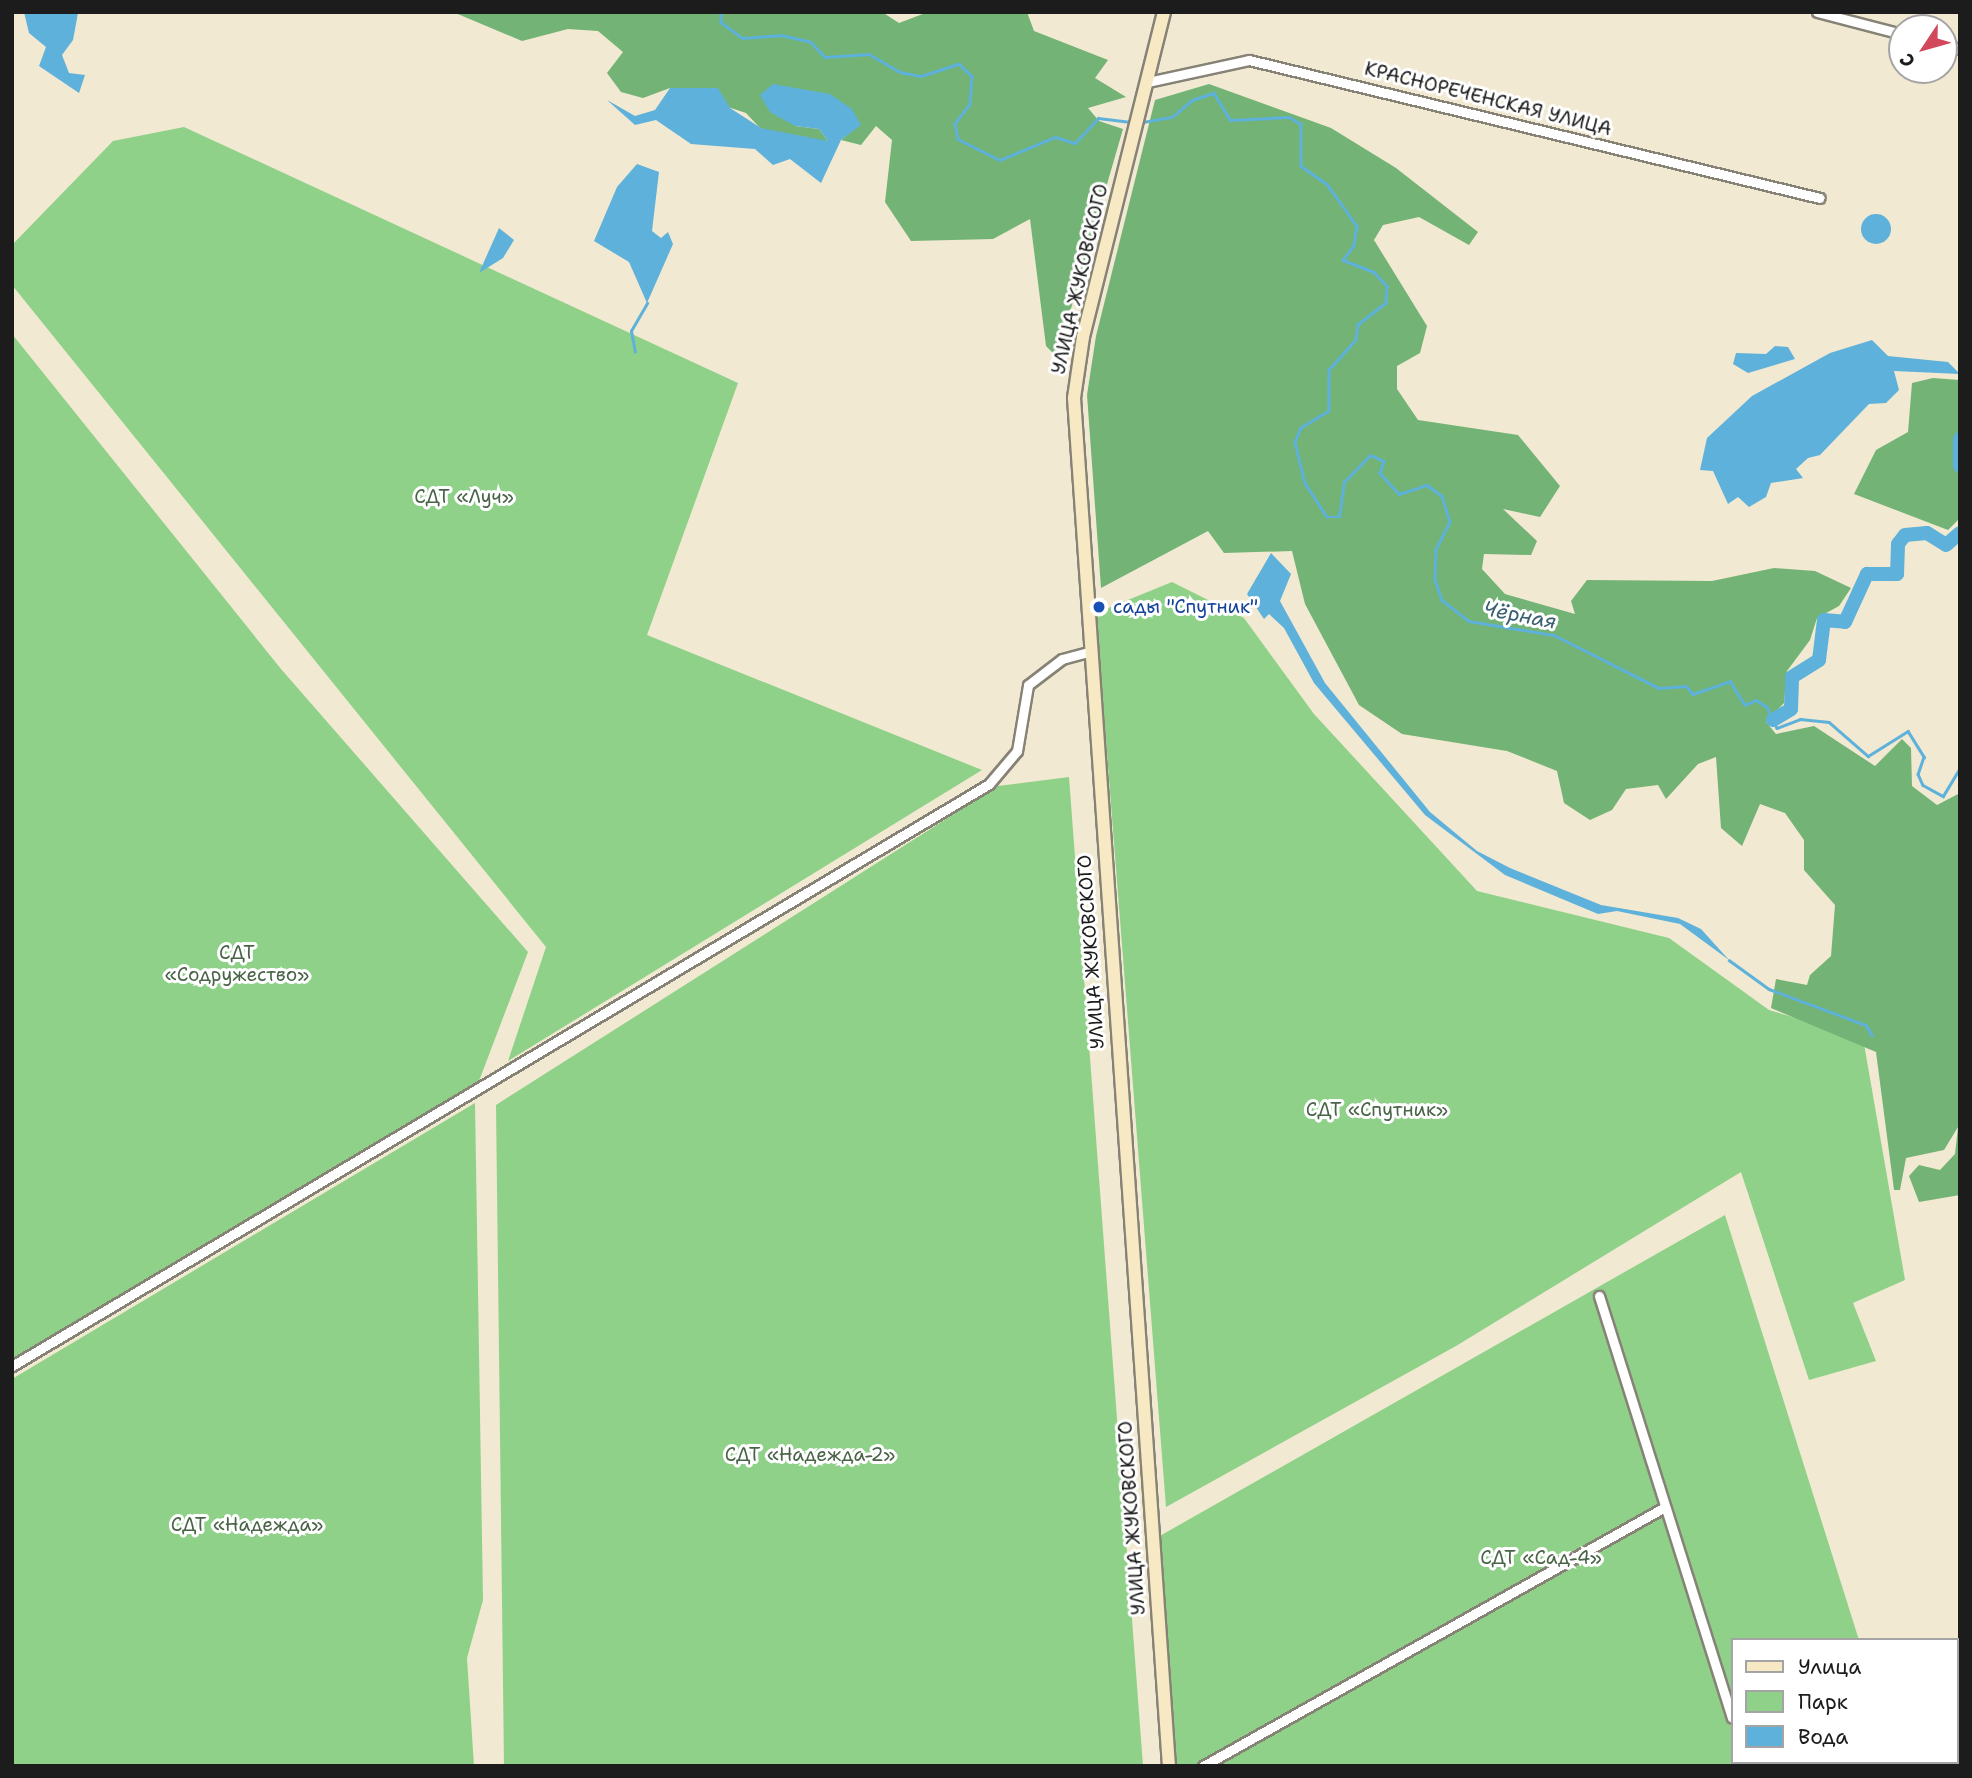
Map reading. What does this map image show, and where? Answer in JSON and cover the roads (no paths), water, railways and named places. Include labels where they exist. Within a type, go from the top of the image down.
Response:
[{"type":"main road","name":"УЛИЦА ЖУКОВСКОГО","points":[[1164,12],[1073,398],[1169,1766]]},
{"type":"street","points":[[1817,12],[1888,30]]},
{"type":"street","name":"КРАСНОРЕЧЕНСКАЯ УЛИЦА","points":[[1148,82],[1249,60],[1820,198]]},
{"type":"street","points":[[12,1366],[989,784],[1017,751],[1028,685],[1062,659],[1089,652]]},
{"type":"street","points":[[1599,1296],[1730,1712]]},
{"type":"street","points":[[1203,1766],[1665,1507]]},
{"type":"water","points":[[24,12],[88,12],[78,13],[73,40],[62,55],[69,73],[85,75],[79,93],[39,66],[46,47],[29,33]]},
{"type":"water","points":[[773,84],[830,94],[852,109],[861,125],[841,140],[821,183],[790,159],[773,165],[755,149],[691,144],[656,120],[635,125],[607,100],[635,116],[655,110],[670,88],[718,88],[730,108],[761,128],[828,141],[819,129],[795,126],[770,112],[760,95]]},
{"type":"water","points":[[637,164],[659,172],[652,231],[661,238],[668,232],[673,244],[647,303],[629,262],[594,241],[617,187]]},
{"type":"water","points":[[1876,214],[1887,218],[1891,229],[1887,240],[1876,244],[1865,240],[1861,229],[1865,218]]},
{"type":"water","points":[[499,228],[514,240],[503,258],[479,273]]},
{"type":"water","points":[[1872,340],[1888,356],[1948,362],[1960,374],[1894,371],[1899,390],[1886,403],[1869,404],[1820,455],[1808,458],[1796,469],[1803,478],[1771,483],[1766,497],[1749,507],[1738,497],[1728,504],[1713,471],[1700,470],[1707,438],[1752,396],[1830,353]]},
{"type":"water","points":[[1775,346],[1788,347],[1795,359],[1748,373],[1733,364],[1736,353],[1766,354]]},
{"type":"water","points":[[1271,553],[1291,574],[1280,601],[1325,683],[1430,812],[1477,851],[1510,868],[1601,905],[1678,918],[1701,929],[1729,960],[1680,924],[1617,911],[1598,914],[1505,875],[1425,815],[1314,683],[1284,628],[1269,614],[1264,619],[1247,594]]},
{"type":"waterway","name":"Чёрная","points":[[721,12],[721,22],[742,38],[781,35],[811,42],[825,57],[869,54],[900,72],[921,76],[959,64],[972,76],[970,104],[955,124],[958,139],[1000,160],[1055,137],[1075,143],[1098,118],[1133,122]]},
{"type":"waterway","name":"Чёрная","points":[[1143,122],[1172,117],[1192,100],[1214,93],[1230,120],[1289,117],[1301,124],[1301,166],[1327,184],[1357,226],[1354,246],[1343,260],[1374,272],[1387,286],[1386,303],[1358,325],[1356,340],[1329,370],[1329,411],[1301,428],[1295,442],[1305,483],[1327,517],[1339,517],[1344,482],[1370,455],[1384,461],[1380,473],[1399,494],[1427,485],[1442,496],[1450,522],[1436,550],[1435,579],[1442,600],[1469,621],[1554,635],[1659,688],[1686,686],[1693,694],[1730,681],[1745,705],[1756,700],[1767,707],[1777,728],[1800,719],[1829,722],[1868,756],[1908,731],[1924,757],[1918,774],[1923,785],[1943,796],[1960,768]]},
{"type":"waterway","points":[[635,352],[631,331],[647,303]]},
{"type":"waterway","points":[[1960,439],[1960,466]]},
{"type":"waterway","points":[[1773,720],[1791,709],[1792,677],[1819,660],[1824,620],[1845,622],[1867,574],[1897,574],[1898,544],[1905,535],[1927,533],[1946,545],[1960,533]]},
{"type":"waterway","points":[[1729,960],[1769,989],[1866,1025],[1872,1035]]},
{"type":"place","name":"сады \"Спутник\"","points":[[1099,607]]},
{"type":"park label","name":"СДТ «Луч»","points":[[464,497]]},
{"type":"park label","name":"СДТ «Содружество»","points":[[237,964]]},
{"type":"park label","name":"СДТ «Спутник»","points":[[1377,1110]]},
{"type":"park label","name":"СДТ «Надежда-2»","points":[[810,1455]]},
{"type":"park label","name":"СДТ «Надежда»","points":[[247,1525]]},
{"type":"park label","name":"СДТ «Сад-4»","points":[[1541,1558]]}]
